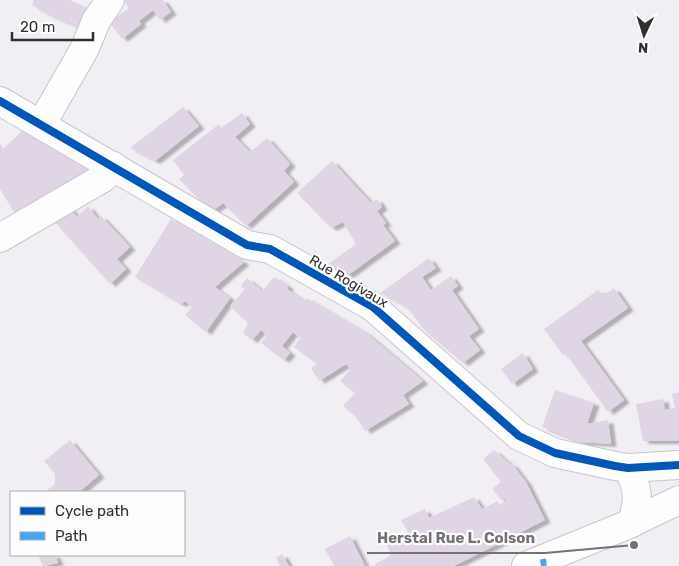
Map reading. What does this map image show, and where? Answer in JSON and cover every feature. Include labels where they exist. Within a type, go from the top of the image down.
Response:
[{"type":"street","points":[[41,125],[85,48],[96,21],[110,0]]},
{"type":"street","name":"Rue Rogivaux","points":[[0,102],[247,245],[270,250],[373,307],[519,436],[555,453],[628,468],[679,466]]},
{"type":"street","points":[[0,238],[103,178],[113,166]]},
{"type":"street","points":[[628,468],[637,486],[638,503],[629,524]]},
{"type":"street","points":[[526,566],[629,524],[679,500]]},
{"type":"building","points":[[34,0],[70,0],[89,10],[81,28],[32,5]]},
{"type":"building","points":[[126,0],[163,0],[171,12],[160,20],[153,10],[139,21],[141,24],[122,39],[109,22],[129,8],[124,2]]},
{"type":"building","points":[[183,107],[199,126],[155,161],[130,148]]},
{"type":"building","points":[[242,113],[250,124],[235,137],[250,152],[267,138],[290,164],[284,171],[294,182],[246,226],[223,203],[211,212],[179,179],[184,175],[173,160],[219,124],[221,128]]},
{"type":"building","points":[[22,131],[97,175],[20,222],[0,189],[0,143],[3,149]]},
{"type":"building","points":[[332,161],[371,203],[377,199],[382,207],[377,211],[386,223],[383,225],[395,241],[348,275],[328,264],[356,244],[343,222],[331,228],[297,193]]},
{"type":"building","points":[[68,206],[77,217],[88,206],[98,219],[101,216],[130,247],[117,259],[126,269],[110,284],[52,219]]},
{"type":"building","points":[[171,219],[244,262],[215,287],[230,298],[206,332],[185,315],[192,307],[185,301],[181,304],[135,277]]},
{"type":"building","points":[[429,258],[436,268],[422,277],[431,290],[451,276],[458,286],[452,290],[479,329],[469,336],[480,350],[463,363],[424,330],[407,307],[380,293]]},
{"type":"building","points":[[274,277],[288,286],[287,289],[304,301],[307,298],[366,333],[423,381],[403,395],[409,404],[365,431],[356,417],[343,406],[355,393],[340,381],[351,369],[346,364],[319,381],[311,368],[317,364],[294,347],[302,335],[298,336],[293,332],[282,346],[290,353],[284,360],[261,343],[267,335],[261,330],[252,340],[243,333],[248,323],[230,306],[245,289],[241,286],[247,278],[262,291]]},
{"type":"building","points":[[614,288],[628,308],[581,341],[624,400],[608,412],[566,354],[563,355],[544,329],[598,290],[604,295]]},
{"type":"building","points":[[523,353],[533,369],[512,384],[501,369]]},
{"type":"building","points":[[555,390],[594,403],[587,424],[608,420],[611,444],[581,442],[542,427]]},
{"type":"building","points":[[679,392],[679,441],[643,441],[636,404],[663,399],[665,410],[675,408],[672,394]]},
{"type":"building","points":[[70,440],[99,475],[80,491],[46,491],[55,484],[55,474],[44,461]]},
{"type":"building","points":[[494,450],[512,464],[526,482],[545,520],[454,566],[376,566],[375,564],[391,555],[386,543],[408,532],[401,520],[425,509],[429,518],[474,497],[482,509],[498,501],[499,505],[507,501],[504,497],[501,500],[492,489],[501,482],[483,459]]},
{"type":"building","points":[[350,536],[365,566],[334,566],[325,549]]},
{"type":"building","points":[[282,554],[289,566],[280,566],[276,558]]},
{"type":"building","points":[[38,556],[55,556],[58,563],[43,566]]},
{"type":"marked path","points":[[543,559],[544,566]]},
{"type":"cycle path","points":[[0,101],[247,245],[270,249],[373,307],[519,436],[555,453],[615,466],[628,468],[679,465]]},
{"type":"place","name":"Herstal Rue L. Colson","points":[[634,545]]}]
